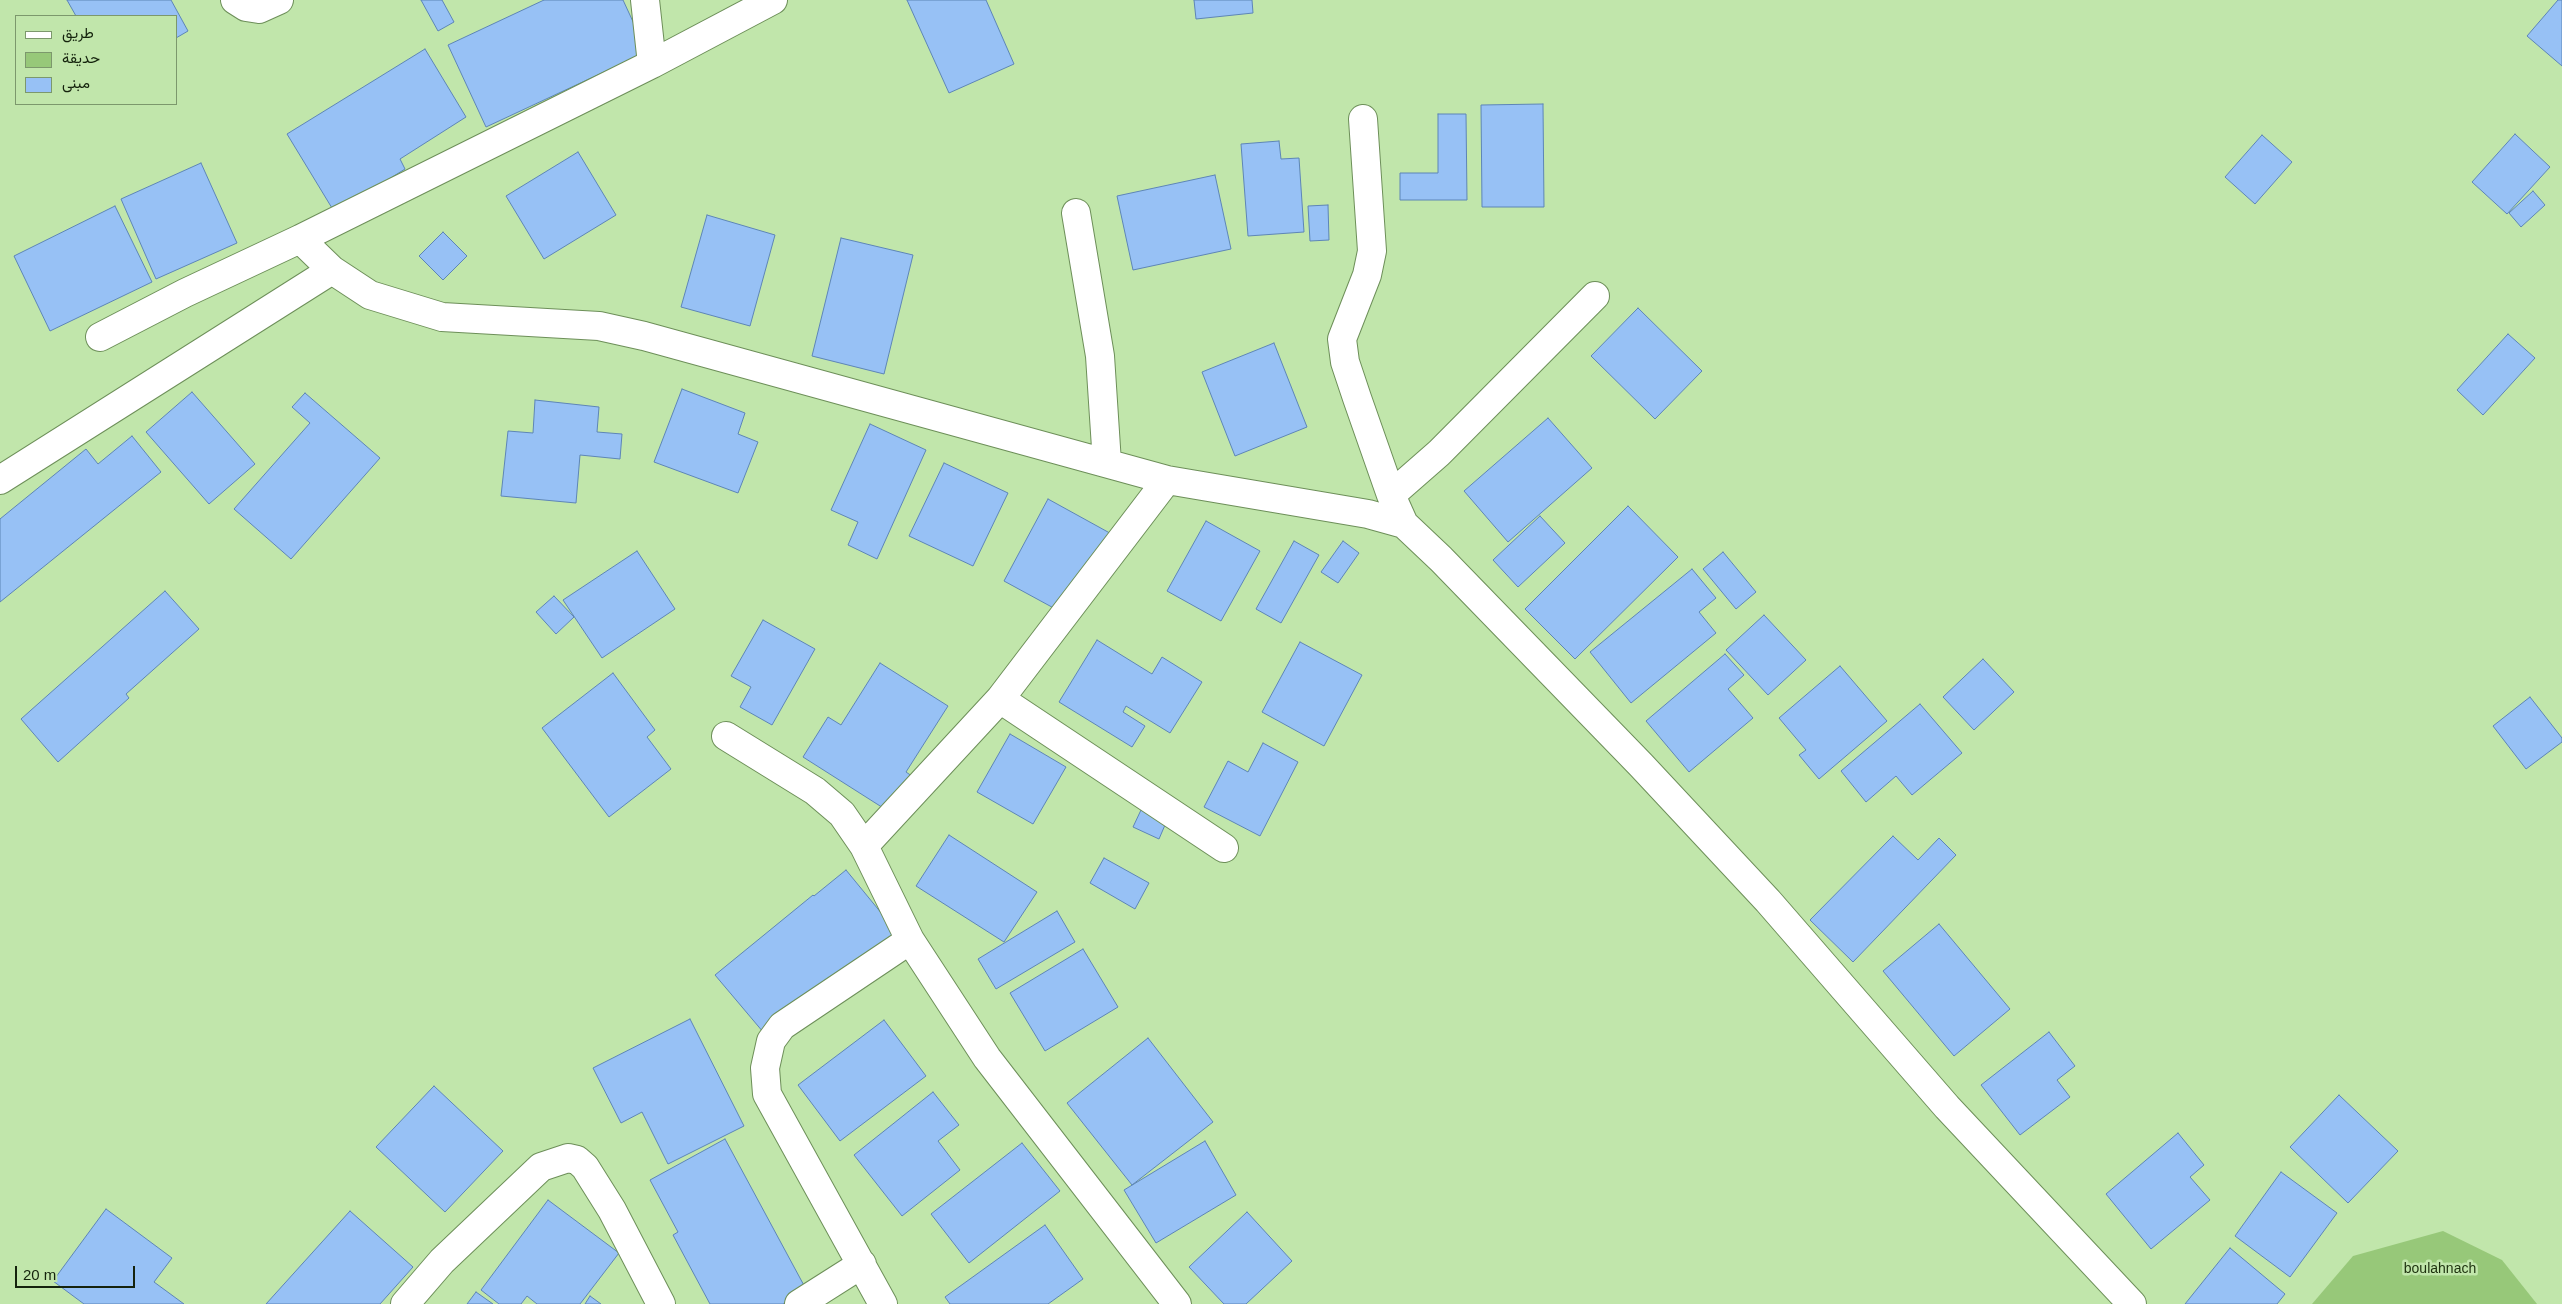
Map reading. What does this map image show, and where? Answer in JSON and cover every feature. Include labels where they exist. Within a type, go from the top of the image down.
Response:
[{"type":"street","points":[[235,0],[246,7],[259,8],[279,0]]},
{"type":"street","points":[[644,0],[652,64]]},
{"type":"street","points":[[100,337],[185,293],[300,239],[652,64],[773,0]]},
{"type":"street","points":[[1362,119],[1372,251],[1367,275],[1342,339],[1345,362],[1391,495],[1404,524],[1441,559],[1593,715],[1748,879],[1947,1107],[2132,1304]]},
{"type":"street","points":[[1076,213],[1100,356],[1107,462]]},
{"type":"street","points":[[300,239],[332,270],[370,294],[442,317],[599,326],[1107,462],[1167,480],[1368,514],[1404,524]]},
{"type":"street","points":[[0,480],[332,270]]},
{"type":"street","points":[[1391,495],[1439,453],[1595,296]]},
{"type":"street","points":[[864,846],[1000,699],[1167,480]]},
{"type":"street","points":[[1000,699],[1224,848]]},
{"type":"street","points":[[726,736],[815,791],[842,814],[864,846],[910,940],[987,1058],[1177,1304]]},
{"type":"street","points":[[883,1304],[767,1094],[765,1068],[771,1041],[782,1026],[910,940]]},
{"type":"street","points":[[405,1304],[442,1261],[541,1168],[568,1158],[585,1167],[612,1210],[661,1304]]},
{"type":"street","points":[[799,1304],[862,1264]]},
{"type":"green space","name":"boulahnach","points":[[2443,1231],[2502,1260],[2537,1304],[2312,1304],[2353,1256]]},
{"type":"building","points":[[67,0],[171,0],[188,31],[178,37],[178,15],[75,15]]},
{"type":"building","points":[[421,0],[442,0],[454,22],[438,31]]},
{"type":"building","points":[[544,0],[623,0],[647,52],[486,127],[448,45]]},
{"type":"building","points":[[907,0],[986,0],[1014,64],[949,93]]},
{"type":"building","points":[[1194,0],[1252,0],[1253,13],[1196,19]]},
{"type":"building","points":[[2558,0],[2562,0],[2562,66],[2527,36]]},
{"type":"building","points":[[425,49],[466,117],[400,159],[405,169],[335,213],[287,134]]},
{"type":"building","points":[[1543,104],[1544,207],[1482,207],[1481,105]]},
{"type":"building","points":[[1438,114],[1466,114],[1467,200],[1400,200],[1400,173],[1438,173]]},
{"type":"building","points":[[2515,134],[2550,167],[2507,214],[2472,182]]},
{"type":"building","points":[[2262,135],[2292,162],[2255,204],[2225,177]]},
{"type":"building","points":[[1279,141],[1281,159],[1299,158],[1304,232],[1248,236],[1241,144]]},
{"type":"building","points":[[578,152],[616,215],[544,259],[506,196]]},
{"type":"building","points":[[201,163],[237,243],[156,279],[121,199]]},
{"type":"building","points":[[1215,175],[1231,249],[1133,270],[1117,196]]},
{"type":"building","points":[[2533,191],[2545,205],[2521,227],[2509,213]]},
{"type":"building","points":[[1328,205],[1329,240],[1310,241],[1308,206]]},
{"type":"building","points":[[115,206],[152,282],[50,331],[14,256]]},
{"type":"building","points":[[707,215],[775,235],[750,326],[681,307]]},
{"type":"building","points":[[443,232],[467,256],[443,280],[419,256]]},
{"type":"building","points":[[841,238],[913,255],[884,374],[812,356]]},
{"type":"building","points":[[1638,308],[1702,371],[1655,419],[1591,356]]},
{"type":"building","points":[[2508,334],[2535,358],[2483,415],[2457,390]]},
{"type":"building","points":[[1274,343],[1307,427],[1235,456],[1202,372]]},
{"type":"building","points":[[682,389],[745,413],[738,434],[758,442],[738,493],[654,462]]},
{"type":"building","points":[[192,392],[255,464],[209,504],[146,432]]},
{"type":"building","points":[[305,393],[380,458],[291,559],[234,509],[310,423],[292,407]]},
{"type":"building","points":[[535,400],[599,407],[597,432],[622,434],[620,459],[580,455],[576,503],[501,496],[508,431],[533,433]]},
{"type":"building","points":[[1548,418],[1592,468],[1508,542],[1464,491]]},
{"type":"building","points":[[870,424],[926,450],[877,559],[848,545],[858,522],[831,510]]},
{"type":"building","points":[[132,436],[161,472],[0,602],[0,519],[86,449],[98,464]]},
{"type":"building","points":[[944,463],[1008,493],[973,566],[909,536]]},
{"type":"building","points":[[1048,499],[1117,537],[1072,618],[1004,581]]},
{"type":"building","points":[[1628,506],[1678,557],[1575,659],[1525,609]]},
{"type":"building","points":[[1540,516],[1565,543],[1518,587],[1493,560]]},
{"type":"building","points":[[1206,521],[1260,551],[1221,621],[1167,591]]},
{"type":"building","points":[[1294,541],[1319,555],[1281,623],[1256,609]]},
{"type":"building","points":[[1343,541],[1359,553],[1338,583],[1321,572]]},
{"type":"building","points":[[637,551],[675,609],[602,658],[563,600]]},
{"type":"building","points":[[1723,552],[1756,592],[1736,609],[1703,569]]},
{"type":"building","points":[[1692,569],[1716,598],[1699,612],[1716,633],[1631,703],[1590,652]]},
{"type":"building","points":[[165,591],[199,629],[126,694],[129,698],[58,762],[21,719]]},
{"type":"building","points":[[554,596],[574,617],[556,634],[536,612]]},
{"type":"building","points":[[1764,615],[1806,660],[1768,695],[1726,650]]},
{"type":"building","points":[[763,620],[815,649],[772,725],[740,707],[751,687],[731,676]]},
{"type":"building","points":[[1097,640],[1152,674],[1162,657],[1202,682],[1170,733],[1126,706],[1123,712],[1145,726],[1132,747],[1059,702]]},
{"type":"building","points":[[1300,642],[1362,675],[1324,746],[1262,712]]},
{"type":"building","points":[[1725,654],[1744,675],[1728,689],[1753,718],[1689,772],[1646,721]]},
{"type":"building","points":[[1983,659],[2014,692],[1974,730],[1943,697]]},
{"type":"building","points":[[880,663],[948,706],[906,772],[922,783],[899,818],[803,757],[828,717],[841,725]]},
{"type":"building","points":[[1840,666],[1887,721],[1819,779],[1799,755],[1806,750],[1779,718]]},
{"type":"building","points":[[613,673],[655,730],[647,737],[671,769],[609,817],[542,728]]},
{"type":"building","points":[[2530,697],[2562,738],[2562,742],[2526,769],[2493,726]]},
{"type":"building","points":[[1920,704],[1962,753],[1912,795],[1896,776],[1866,802],[1841,771]]},
{"type":"building","points":[[1010,734],[1066,767],[1033,824],[977,792]]},
{"type":"building","points":[[1263,743],[1298,762],[1260,836],[1204,807],[1228,761],[1248,772]]},
{"type":"building","points":[[1149,793],[1174,804],[1159,839],[1133,827]]},
{"type":"building","points":[[949,835],[1037,892],[1004,942],[916,886]]},
{"type":"building","points":[[1893,836],[1918,860],[1939,838],[1956,855],[1853,962],[1810,920]]},
{"type":"building","points":[[1104,858],[1149,883],[1135,909],[1090,883]]},
{"type":"building","points":[[846,870],[905,942],[769,1039],[715,975]]},
{"type":"building","points":[[1057,911],[1075,942],[996,989],[978,959]]},
{"type":"building","points":[[1939,924],[2010,1009],[1954,1056],[1883,971]]},
{"type":"building","points":[[1083,949],[1118,1007],[1045,1051],[1010,993]]},
{"type":"building","points":[[690,1019],[744,1126],[668,1164],[642,1112],[621,1123],[593,1068]]},
{"type":"building","points":[[884,1020],[926,1076],[840,1141],[798,1085]]},
{"type":"building","points":[[2049,1032],[2075,1066],[2057,1080],[2070,1097],[2020,1135],[1981,1085]]},
{"type":"building","points":[[1148,1038],[1213,1122],[1132,1185],[1067,1103]]},
{"type":"building","points":[[434,1086],[503,1151],[445,1212],[376,1147]]},
{"type":"building","points":[[933,1092],[959,1125],[938,1141],[960,1170],[902,1216],[854,1155]]},
{"type":"building","points":[[2339,1095],[2398,1151],[2348,1203],[2290,1147]]},
{"type":"building","points":[[2178,1133],[2204,1165],[2190,1177],[2210,1200],[2151,1249],[2106,1194]]},
{"type":"building","points":[[725,1139],[807,1291],[783,1304],[710,1304],[673,1235],[678,1232],[650,1180]]},
{"type":"building","points":[[1205,1141],[1236,1195],[1156,1243],[1124,1190]]},
{"type":"building","points":[[1022,1143],[1060,1191],[969,1263],[931,1214]]},
{"type":"building","points":[[2281,1172],[2337,1213],[2290,1277],[2235,1236]]},
{"type":"building","points":[[548,1200],[619,1253],[580,1304],[537,1304],[527,1296],[521,1304],[499,1304],[481,1290]]},
{"type":"building","points":[[106,1209],[172,1258],[154,1282],[184,1304],[84,1304],[53,1281]]},
{"type":"building","points":[[350,1211],[413,1267],[380,1304],[266,1304]]},
{"type":"building","points":[[1247,1212],[1292,1261],[1246,1304],[1224,1304],[1189,1267]]},
{"type":"building","points":[[1045,1225],[1083,1279],[1048,1304],[950,1304],[945,1297]]},
{"type":"building","points":[[2230,1248],[2285,1294],[2277,1304],[2185,1304]]},
{"type":"building","points":[[476,1292],[493,1304],[467,1304]]},
{"type":"building","points":[[590,1296],[601,1304],[585,1304]]}]
